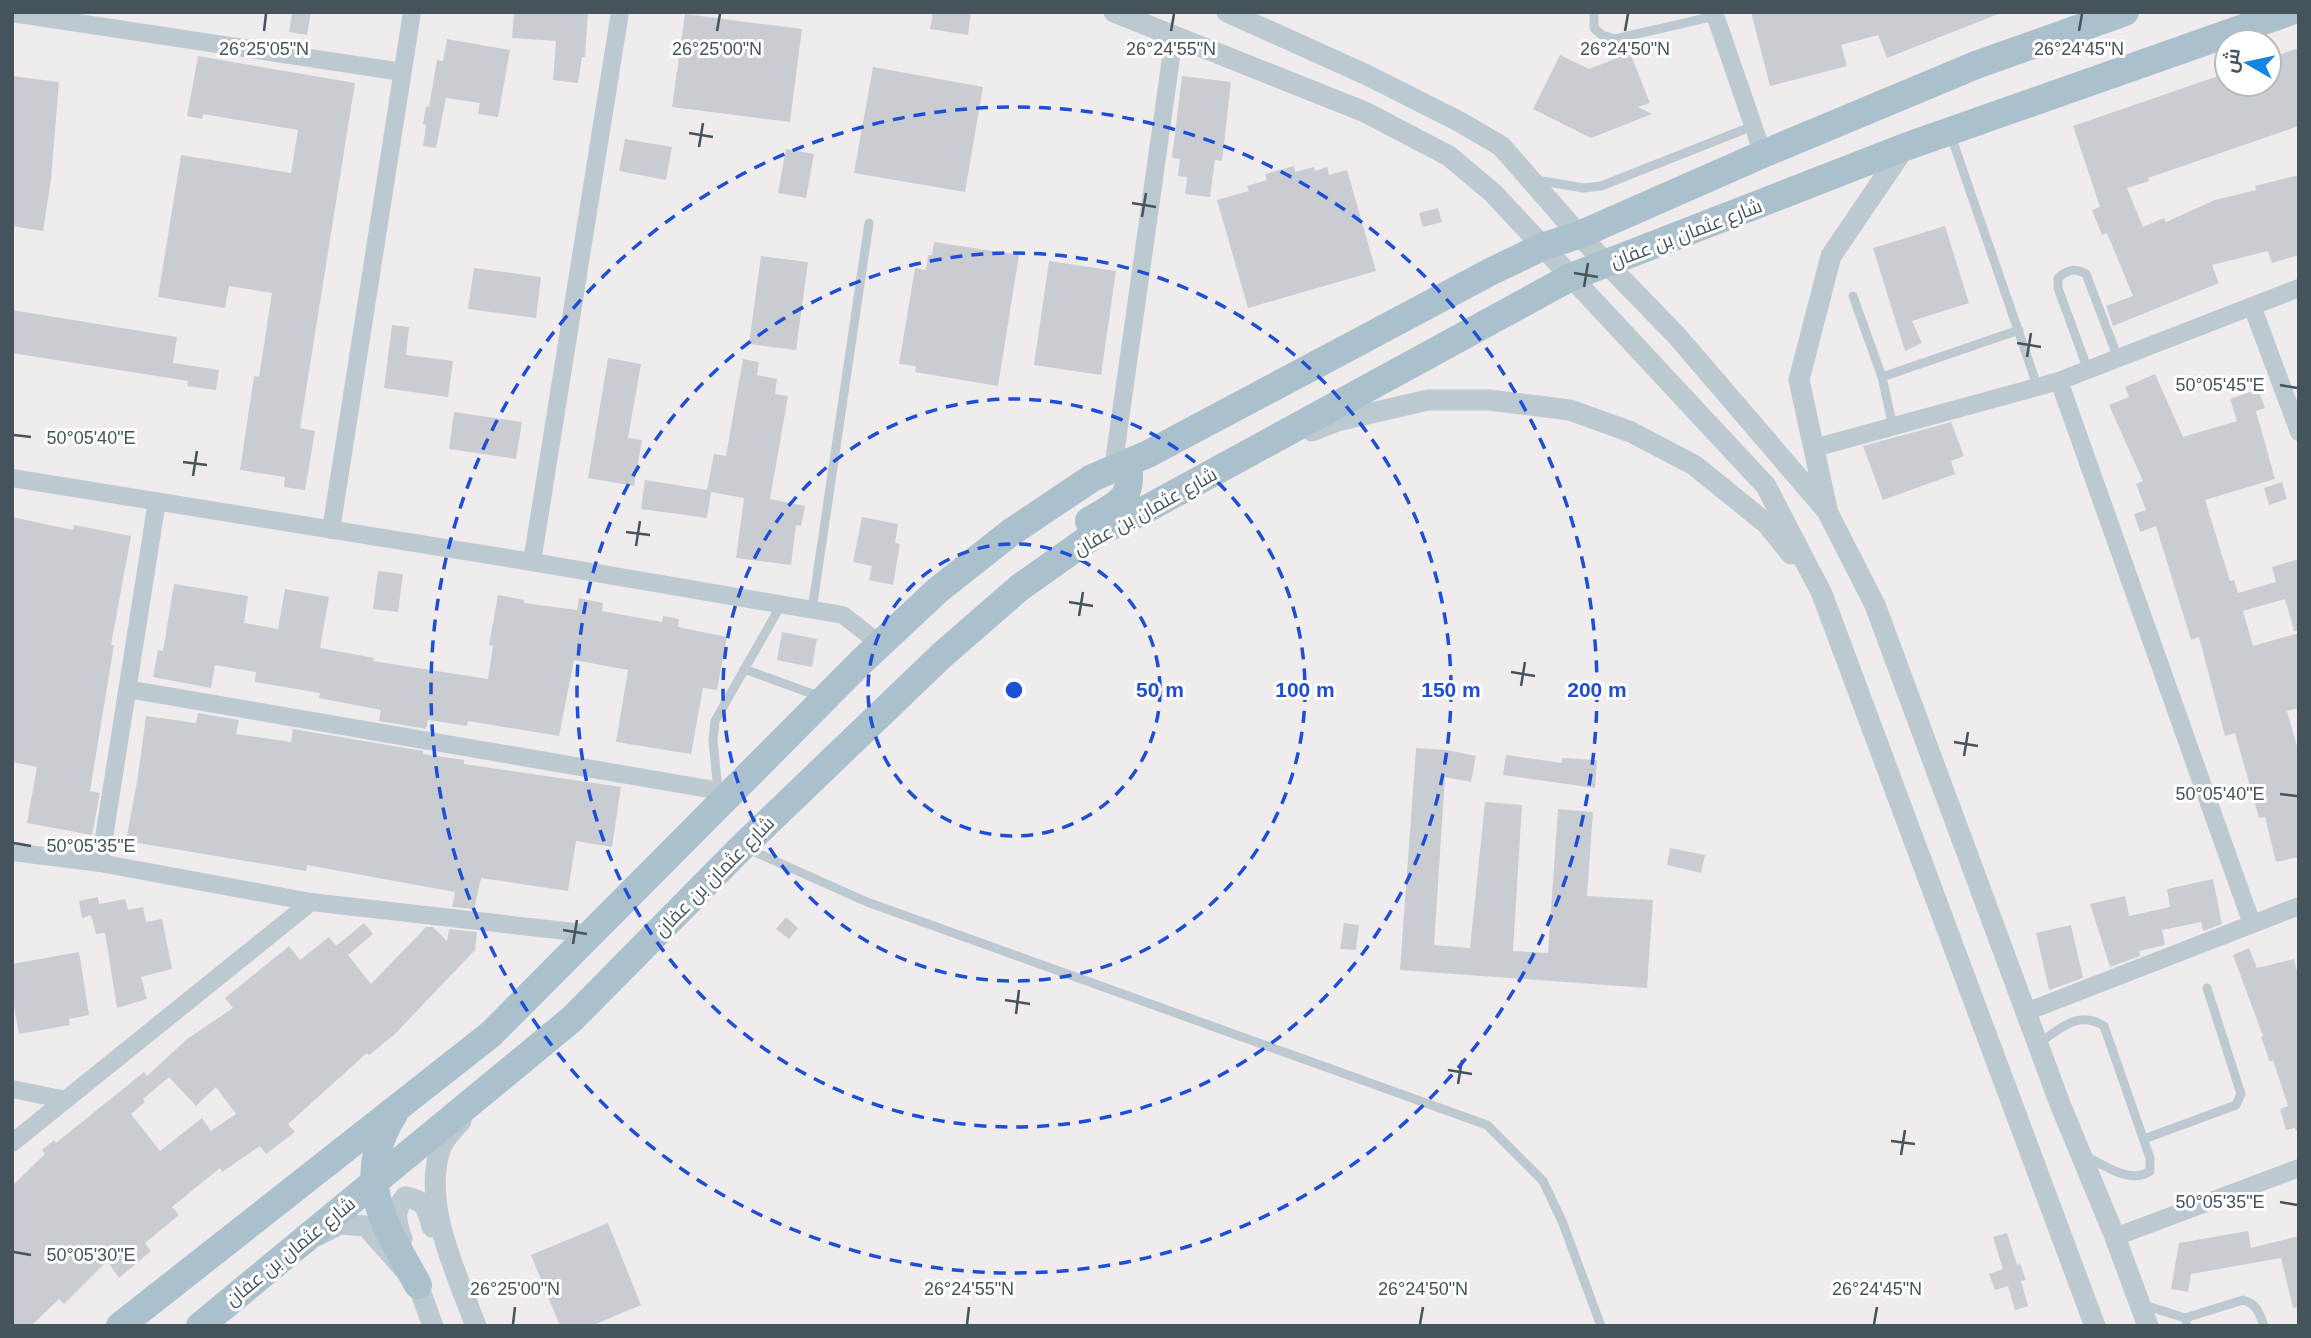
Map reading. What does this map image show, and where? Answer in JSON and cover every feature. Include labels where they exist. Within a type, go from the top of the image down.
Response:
[{"type":"main road","name":"شارع عثمان بن عفان","points":[[120,1326],[491,1034],[592,934],[725,792],[938,590],[1010,533],[1092,478],[1120,466],[1544,246],[1579,235],[1976,65],[2125,12]]},
{"type":"main road","name":"شارع عثمان بن عفان","points":[[200,1326],[572,1019],[742,847],[970,630],[1019,588],[1098,532],[1139,513],[1571,277],[1905,147],[2289,12]]},
{"type":"main road","points":[[970,630],[1015,570],[1126,496],[1131,483],[1120,466]]},
{"type":"main road","points":[[405,1102],[387,1124],[374,1160],[373,1182],[381,1217],[418,1285]]},
{"type":"street","points":[[331,530],[412,12]]},
{"type":"street","points":[[532,562],[620,12]]},
{"type":"street","points":[[1114,12],[1366,112],[1449,156],[1493,193],[1544,246],[1766,486],[1822,594],[2095,1326]]},
{"type":"street","points":[[1227,12],[1367,75],[1501,146],[1579,235],[1677,336],[1827,511],[1875,605],[2038,1044],[2148,1326]]},
{"type":"street","points":[[12,13],[36,14],[402,72]]},
{"type":"street","points":[[1714,14],[1763,154]]},
{"type":"street","points":[[1120,466],[1174,37]]},
{"type":"street","points":[[1827,511],[1799,380],[1830,256],[1905,147]]},
{"type":"street","points":[[1814,448],[2038,388],[2299,288]]},
{"type":"street","points":[[2252,306],[2299,432]]},
{"type":"street","points":[[2059,381],[2252,924]]},
{"type":"street","points":[[1210,474],[1337,421],[1428,400],[1489,400],[1570,410],[1631,432],[1694,465],[1768,524],[1822,594]]},
{"type":"street","points":[[12,478],[844,615],[880,644]]},
{"type":"street","points":[[100,863],[157,501]]},
{"type":"street","points":[[127,689],[725,792]]},
{"type":"street","points":[[12,852],[100,863],[311,902],[592,934]]},
{"type":"street","points":[[12,1143],[311,902]]},
{"type":"street","points":[[2026,1012],[2299,906]]},
{"type":"street","points":[[12,1088],[66,1100]]},
{"type":"street","points":[[476,1326],[446,1242],[436,1198],[436,1171],[442,1145],[480,1096]]},
{"type":"street","points":[[2115,1237],[2299,1168]]},
{"type":"street","points":[[433,1326],[396,1221],[398,1206],[405,1197],[417,1199],[426,1207],[436,1242],[466,1298]]},
{"type":"street","points":[[284,1255],[340,1224],[366,1226],[418,1285]]},
{"type":"lane","points":[[1595,13],[1594,28],[1602,35],[1615,39],[1714,14]]},
{"type":"lane","points":[[1529,178],[1583,188],[1601,186],[1753,126]]},
{"type":"lane","points":[[1950,132],[2038,388]]},
{"type":"lane","points":[[812,610],[869,223]]},
{"type":"lane","points":[[2088,370],[2058,288],[2058,278],[2066,271],[2078,270],[2086,274],[2118,358]]},
{"type":"lane","points":[[1853,296],[1882,377],[1893,427]]},
{"type":"lane","points":[[1882,377],[2019,330]]},
{"type":"lane","points":[[725,792],[712,731],[715,721],[781,605]]},
{"type":"lane","points":[[744,669],[825,699]]},
{"type":"lane","points":[[742,847],[867,902],[1488,1125],[1543,1181],[1562,1221],[1601,1326]]},
{"type":"lane","points":[[2144,1139],[2236,1105],[2241,1094],[2207,988]]},
{"type":"lane","points":[[2038,1044],[2070,1022],[2094,1019],[2104,1026],[2144,1139],[2150,1158],[2150,1171],[2143,1176],[2131,1178],[2080,1153]]},
{"type":"lane","points":[[2140,1304],[2186,1322],[2243,1300],[2253,1303],[2259,1310],[2264,1326]]},
{"type":"building","points":[[292,12],[311,12],[307,35],[289,32]]},
{"type":"building","points":[[514,12],[588,12],[585,57],[582,57],[578,83],[553,80],[556,41],[512,38]]},
{"type":"building","points":[[933,12],[971,12],[968,35],[930,29]]},
{"type":"building","points":[[1751,12],[2001,13],[1887,58],[1878,35],[1841,45],[1847,66],[1770,86]]},
{"type":"building","points":[[685,14],[802,29],[790,122],[672,107]]},
{"type":"building","points":[[447,39],[510,50],[498,117],[478,114],[480,103],[446,98],[436,148],[423,146],[426,106],[429,107],[437,60],[443,61]]},
{"type":"building","points":[[2299,48],[2299,126],[2148,178],[2149,181],[2127,188],[2143,227],[2164,218],[2166,222],[2215,200],[2256,190],[2255,186],[2299,175],[2299,255],[2272,263],[2268,251],[2212,265],[2219,283],[2113,326],[2106,306],[2133,296],[2107,233],[2102,235],[2092,210],[2100,207],[2073,126],[2213,78],[2213,98],[2283,98],[2283,53]]},
{"type":"building","points":[[1630,53],[1650,103],[1638,107],[1652,114],[1591,138],[1533,109],[1560,55],[1589,69]]},
{"type":"building","points":[[198,56],[355,83],[300,428],[315,431],[305,490],[284,487],[285,477],[240,470],[254,376],[259,377],[272,293],[229,286],[225,308],[158,297],[181,155],[291,173],[298,130],[203,114],[202,119],[187,116]]},
{"type":"building","points":[[873,67],[983,87],[965,192],[854,173]]},
{"type":"building","points":[[12,76],[59,82],[51,179],[43,231],[12,226]]},
{"type":"building","points":[[1182,76],[1231,82],[1222,161],[1215,160],[1210,197],[1185,194],[1187,177],[1178,176],[1180,159],[1172,158]]},
{"type":"building","points":[[625,139],[672,147],[666,180],[619,171]]},
{"type":"building","points":[[786,149],[814,154],[806,198],[778,193]]},
{"type":"building","points":[[1294,166],[1295,172],[1327,167],[1329,175],[1347,170],[1376,271],[1248,308],[1217,200],[1249,191],[1247,186],[1267,180],[1265,174]]},
{"type":"building","points":[[1438,208],[1442,222],[1423,227],[1419,213]]},
{"type":"building","points":[[1945,226],[1969,303],[1912,321],[1922,343],[1905,351],[1873,248]]},
{"type":"building","points":[[934,242],[1019,255],[998,386],[915,372],[916,366],[899,364],[915,268],[926,270],[928,255],[932,255]]},
{"type":"building","points":[[761,256],[808,262],[796,350],[749,344]]},
{"type":"building","points":[[1049,261],[1116,271],[1101,375],[1034,365]]},
{"type":"building","points":[[474,268],[541,277],[536,318],[468,309]]},
{"type":"building","points":[[12,310],[177,337],[173,363],[219,370],[216,390],[187,386],[188,381],[12,353]]},
{"type":"building","points":[[392,325],[409,327],[406,355],[453,361],[448,397],[384,388]]},
{"type":"building","points":[[608,358],[641,364],[628,438],[642,440],[634,486],[588,478]]},
{"type":"building","points":[[743,359],[759,362],[757,375],[777,379],[775,394],[788,396],[770,499],[805,506],[801,526],[796,525],[791,565],[736,558],[744,498],[711,492],[707,518],[641,509],[645,480],[707,490],[714,454],[726,456]]},
{"type":"building","points":[[2155,374],[2183,437],[2237,421],[2230,399],[2258,389],[2265,408],[2256,411],[2275,479],[2205,500],[2230,581],[2234,580],[2238,593],[2276,582],[2272,567],[2299,559],[2299,631],[2294,631],[2285,599],[2243,611],[2253,646],[2299,633],[2299,708],[2287,711],[2299,753],[2299,857],[2276,862],[2265,817],[2259,818],[2235,733],[2225,736],[2199,637],[2191,640],[2156,526],[2140,532],[2134,514],[2146,510],[2136,484],[2143,481],[2109,405],[2129,397],[2125,387]]},
{"type":"building","points":[[454,412],[522,422],[516,459],[449,449]]},
{"type":"building","points":[[1951,422],[1964,456],[1951,461],[1955,474],[1883,500],[1863,446]]},
{"type":"building","points":[[2282,482],[2287,499],[2269,505],[2264,488]]},
{"type":"building","points":[[12,517],[73,530],[74,525],[131,536],[111,645],[114,645],[90,791],[100,793],[92,835],[27,823],[37,767],[12,762]]},
{"type":"building","points":[[862,517],[898,524],[895,543],[900,544],[893,585],[869,580],[872,566],[853,562]]},
{"type":"building","points":[[378,571],[403,574],[398,612],[373,609]]},
{"type":"building","points":[[174,584],[248,596],[244,623],[278,629],[285,589],[329,597],[320,648],[374,658],[373,661],[488,679],[493,646],[489,645],[498,595],[524,600],[524,603],[577,610],[579,598],[603,603],[602,611],[662,622],[663,616],[679,619],[678,627],[727,637],[717,690],[703,688],[691,754],[616,742],[628,670],[574,660],[559,736],[468,721],[467,726],[428,720],[426,729],[379,721],[381,710],[319,698],[320,693],[255,682],[256,672],[215,665],[211,688],[153,677],[158,650],[163,651]]},
{"type":"building","points":[[782,632],[817,639],[812,667],[777,660]]},
{"type":"building","points":[[198,713],[239,720],[236,734],[291,742],[293,729],[423,751],[423,754],[464,760],[464,764],[621,787],[612,847],[576,841],[568,891],[481,878],[474,909],[452,907],[455,892],[307,865],[306,871],[126,841],[146,716],[196,723]]},
{"type":"building","points":[[1416,748],[1447,750],[1476,756],[1471,782],[1445,777],[1434,945],[1470,948],[1485,802],[1522,805],[1513,951],[1548,953],[1558,809],[1593,812],[1587,896],[1653,900],[1647,988],[1400,970]]},
{"type":"building","points":[[1506,755],[1562,763],[1562,758],[1597,760],[1595,788],[1503,775]]},
{"type":"building","points":[[1670,848],[1705,855],[1701,873],[1667,865]]},
{"type":"building","points":[[2213,879],[2222,924],[2203,931],[2201,922],[2162,930],[2165,945],[2139,951],[2140,956],[2110,967],[2090,904],[2125,896],[2129,916],[2170,907],[2167,889]]},
{"type":"building","points":[[98,897],[99,904],[125,899],[128,910],[143,907],[146,922],[162,919],[172,969],[141,977],[147,999],[117,1008],[105,933],[96,934],[91,915],[82,918],[79,901]]},
{"type":"building","points":[[786,917],[798,928],[789,939],[776,929]]},
{"type":"building","points":[[364,923],[373,934],[348,955],[371,984],[426,927],[433,927],[447,941],[449,929],[477,932],[475,950],[394,1035],[369,1055],[367,1053],[288,1124],[295,1132],[266,1154],[260,1146],[222,1172],[220,1168],[172,1207],[179,1215],[145,1243],[151,1251],[119,1278],[107,1261],[64,1304],[59,1299],[31,1326],[12,1326],[12,1186],[45,1154],[42,1150],[54,1140],[56,1143],[144,1072],[147,1076],[187,1039],[233,1008],[225,998],[289,946],[300,960],[329,937],[336,946]],"holes":[[[169,1077],[196,1106],[216,1087],[236,1114],[211,1131],[202,1118],[160,1151],[131,1114],[145,1102],[143,1099]]]},
{"type":"building","points":[[1344,923],[1359,925],[1356,950],[1340,949]]},
{"type":"building","points":[[2071,925],[2083,978],[2049,990],[2036,933]]},
{"type":"building","points":[[2249,948],[2257,968],[2294,959],[2299,979],[2299,1130],[2286,1130],[2280,1109],[2288,1106],[2233,955]]},
{"type":"building","points":[[79,952],[89,1015],[69,1019],[70,1025],[19,1034],[12,995],[12,964]]},
{"type":"building","points":[[608,1223],[641,1305],[591,1326],[560,1326],[531,1255]]},
{"type":"building","points":[[2248,1231],[2251,1248],[2299,1236],[2299,1307],[2293,1308],[2281,1258],[2191,1274],[2188,1292],[2171,1289],[2179,1243]]},
{"type":"building","points":[[2007,1233],[2017,1265],[2020,1263],[2026,1280],[2021,1281],[2028,1306],[2015,1310],[2008,1286],[1995,1290],[1989,1274],[2003,1269],[1993,1237]]}]
